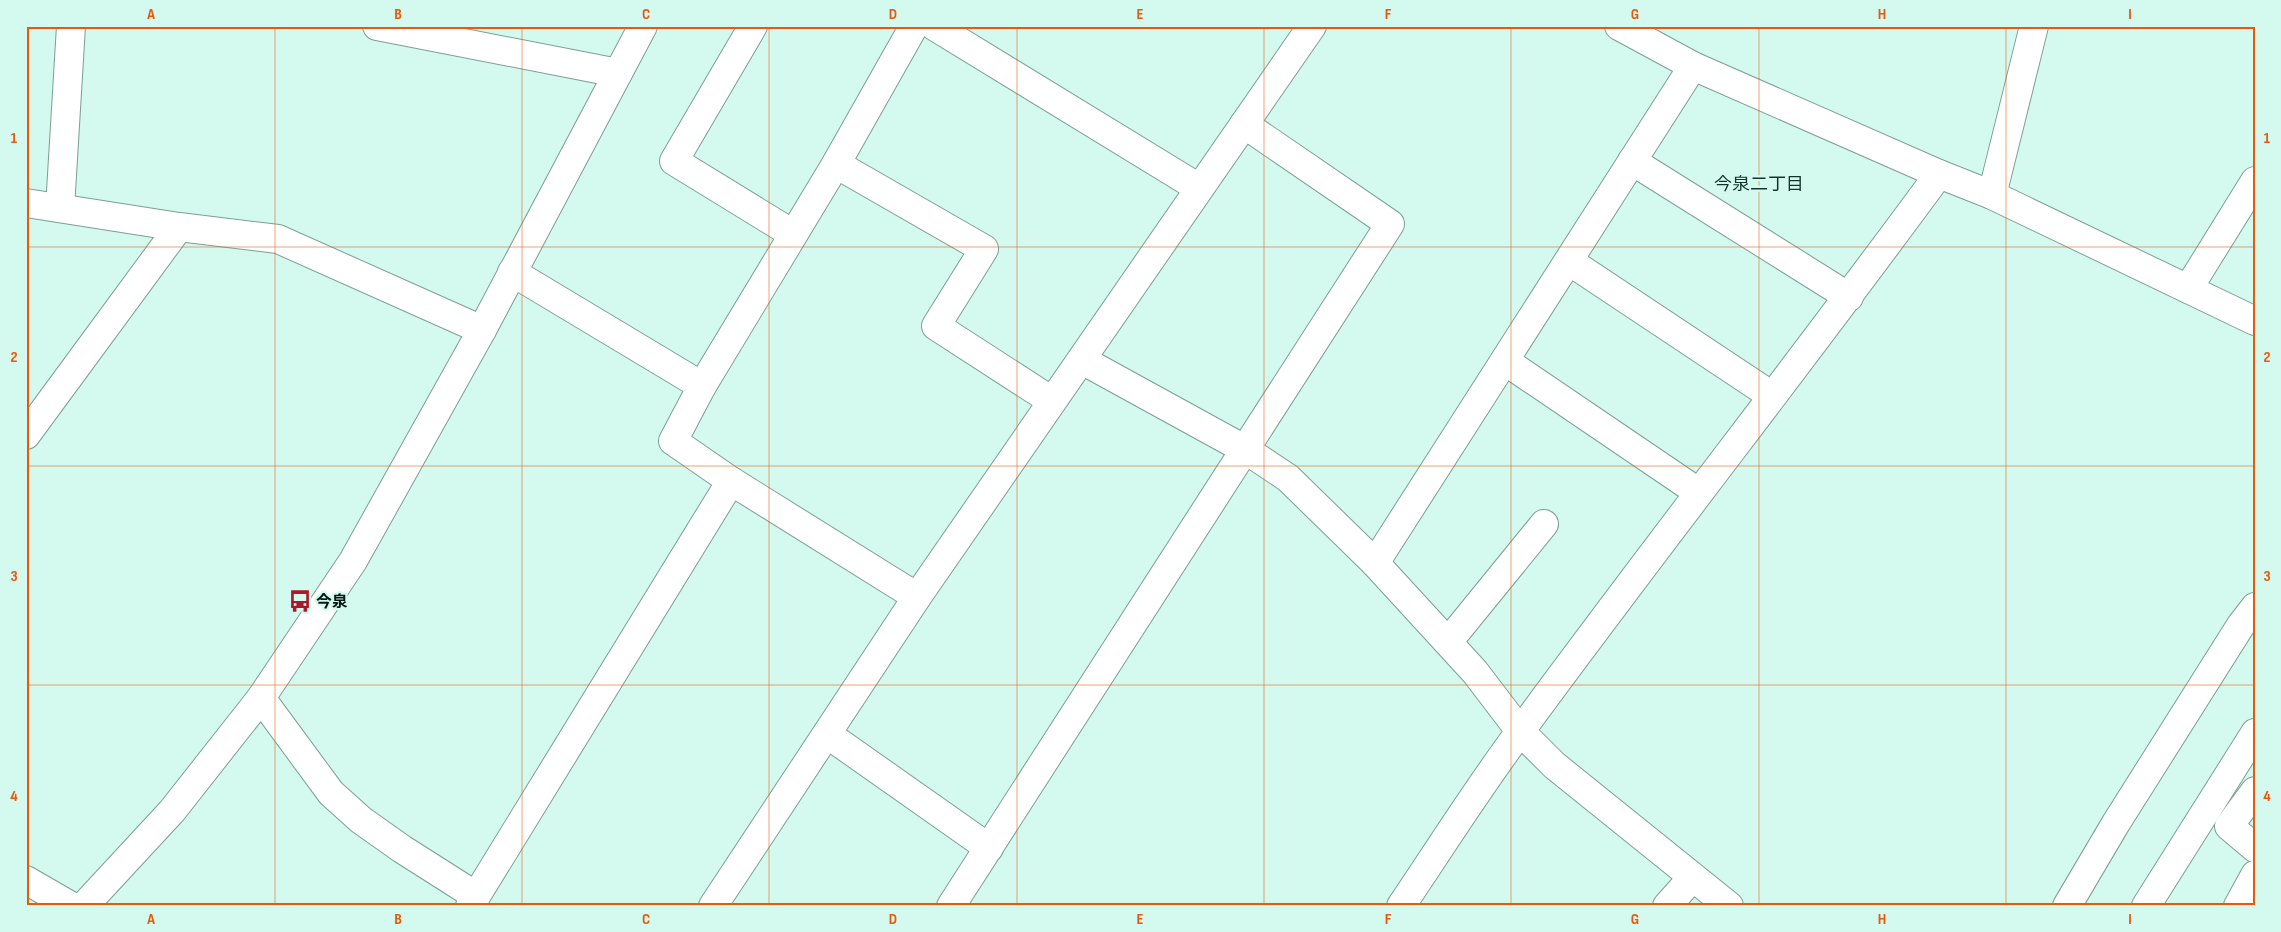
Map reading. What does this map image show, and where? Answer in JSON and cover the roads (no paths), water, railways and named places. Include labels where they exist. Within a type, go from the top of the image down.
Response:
[{"type":"street","points":[[60,208],[72,26]]},
{"type":"street","points":[[377,26],[461,34],[618,73]]},
{"type":"street","points":[[84,906],[172,811],[261,698],[353,561],[482,330],[643,26]]},
{"type":"street","points":[[753,26],[674,160],[793,234]]},
{"type":"street","points":[[914,26],[836,164],[702,386],[673,441],[731,481],[917,597]]},
{"type":"street","points":[[934,26],[1200,188]]},
{"type":"street","points":[[714,906],[917,597],[1312,26]]},
{"type":"street","points":[[1619,26],[1693,66],[1939,174],[1992,195],[2255,321]]},
{"type":"street","points":[[1992,195],[2034,26]]},
{"type":"street","points":[[1375,563],[1693,66]]},
{"type":"street","points":[[951,906],[1390,224],[1244,124]]},
{"type":"street","points":[[1632,161],[1849,297]]},
{"type":"street","points":[[836,164],[984,249],[936,326],[1052,401]]},
{"type":"street","points":[[1400,906],[1520,731],[1698,492],[1849,297],[1939,174]]},
{"type":"street","points":[[2188,289],[2255,181]]},
{"type":"street","points":[[26,203],[179,227],[278,238],[482,330]]},
{"type":"street","points":[[26,435],[179,227]]},
{"type":"street","points":[[1569,261],[1772,396]]},
{"type":"street","points":[[512,272],[702,386]]},
{"type":"street","points":[[1082,360],[1246,450],[1288,478],[1375,563],[1475,672],[1520,731],[1554,765],[1729,906]]},
{"type":"street","points":[[1504,360],[1698,492]]},
{"type":"street","points":[[261,698],[330,793],[361,820],[473,901],[731,481]]},
{"type":"street","points":[[1448,642],[1544,524]]},
{"type":"street","points":[[2068,906],[2132,798],[2241,625],[2255,607]]},
{"type":"street","points":[[2146,906],[2255,733]]},
{"type":"street","points":[[827,734],[989,848]]},
{"type":"street","points":[[2255,791],[2230,826],[2255,848]]},
{"type":"street","points":[[2238,906],[2255,875]]},
{"type":"street","points":[[1667,906],[1692,878]]},
{"type":"street","points":[[26,880],[71,906]]},
{"type":"place","name":"今泉","points":[[300,601]]},
{"type":"district","name":"今泉二丁目","points":[[1759,184]]}]
